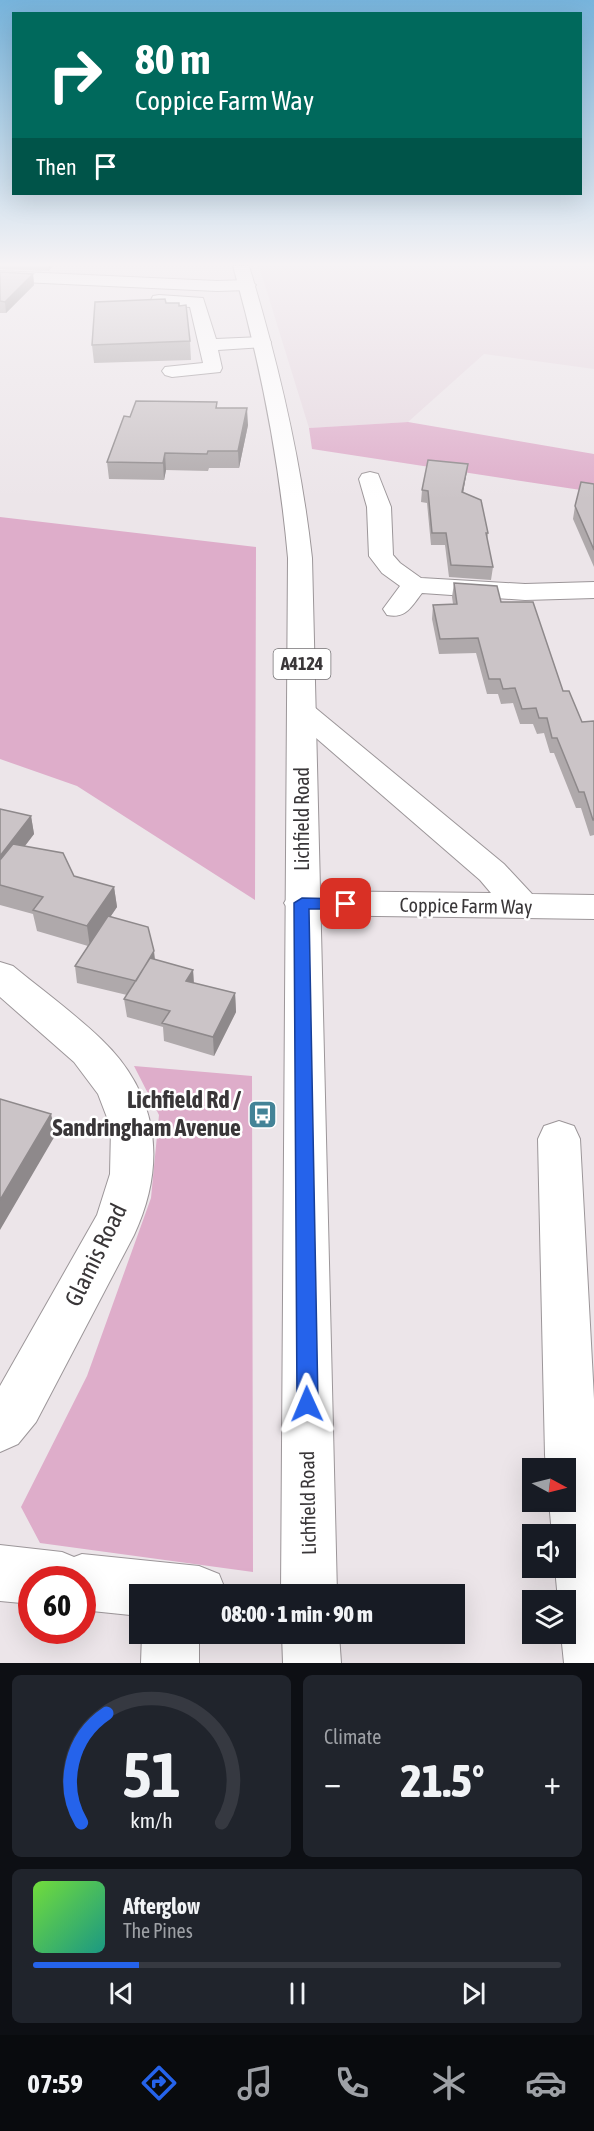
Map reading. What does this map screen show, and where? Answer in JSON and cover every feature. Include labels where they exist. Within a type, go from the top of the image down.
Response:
[{"type":"main road","points":[[172,371],[213,368],[208,345],[233,344]]},
{"type":"main road","name":"Lichfield Road","points":[[262,344],[283,426],[295,503],[300,558],[309,1584]]},
{"type":"main road","points":[[370,479],[379,507],[381,556],[391,568],[415,585],[525,592],[594,590]]},
{"type":"main road","points":[[396,609],[415,585]]},
{"type":"main road","points":[[303,712],[492,872],[525,907]]},
{"type":"main road","name":"Coppice Farm Way","points":[[302,903],[594,908]]},
{"type":"main road","name":"Glamis Road","points":[[0,976],[88,1052],[116,1086],[132,1128],[132,1174],[118,1221],[18,1404],[0,1426]]},
{"type":"main road","points":[[559,1138],[571,1455],[593,1663]]},
{"type":"main road","points":[[0,1573],[18,1575]]},
{"type":"main road","points":[[96,1585],[129,1593]]},
{"type":"main road","points":[[170,1663],[173,1644]]},
{"type":"main road","points":[[311,1644],[312,1663]]},
{"type":"shaded area","points":[[283,344],[594,344],[594,369],[484,354],[408,422],[309,428]]},
{"type":"shaded area","points":[[408,422],[594,454],[594,492],[312,449],[309,428]]},
{"type":"shaded area","points":[[0,517],[256,547],[255,900],[77,786],[0,759]]},
{"type":"shaded area","points":[[134,1066],[252,1076],[253,1572],[40,1543],[21,1507],[87,1376],[151,1198],[159,1115]]},
{"type":"building","points":[[92,344],[126,344],[92,345]]},
{"type":"building","points":[[136,401],[217,402],[216,408],[247,408],[238,451],[208,451],[207,454],[165,453],[163,463],[107,462],[124,416],[130,417]]},
{"type":"building","points":[[428,460],[468,464],[462,492],[481,500],[493,567],[451,565],[446,533],[432,533],[428,491],[422,490]]},
{"type":"building","points":[[581,482],[594,484],[594,550],[575,506]]},
{"type":"building","points":[[454,583],[497,586],[501,602],[533,602],[563,691],[569,691],[582,722],[594,721],[594,820],[584,792],[579,792],[557,738],[552,738],[547,718],[539,718],[536,708],[522,709],[515,688],[503,689],[500,679],[489,679],[478,638],[440,639],[433,605],[457,604]]},
{"type":"building","points":[[0,809],[31,816],[0,856]]},
{"type":"building","points":[[13,844],[63,853],[74,876],[114,887],[87,926],[33,910],[43,897],[0,885],[0,860]]},
{"type":"building","points":[[108,916],[148,927],[154,951],[136,981],[75,966]]},
{"type":"building","points":[[150,958],[193,970],[186,981],[235,993],[213,1037],[162,1023],[170,1011],[124,999]]},
{"type":"building","points":[[0,1099],[51,1114],[0,1200]]},
{"type":"place","name":"Lichfield Rd / Sandringham Avenue","points":[[262,1114]]},
{"type":"route","points":[[307,1404],[302,903],[346,904]]}]
